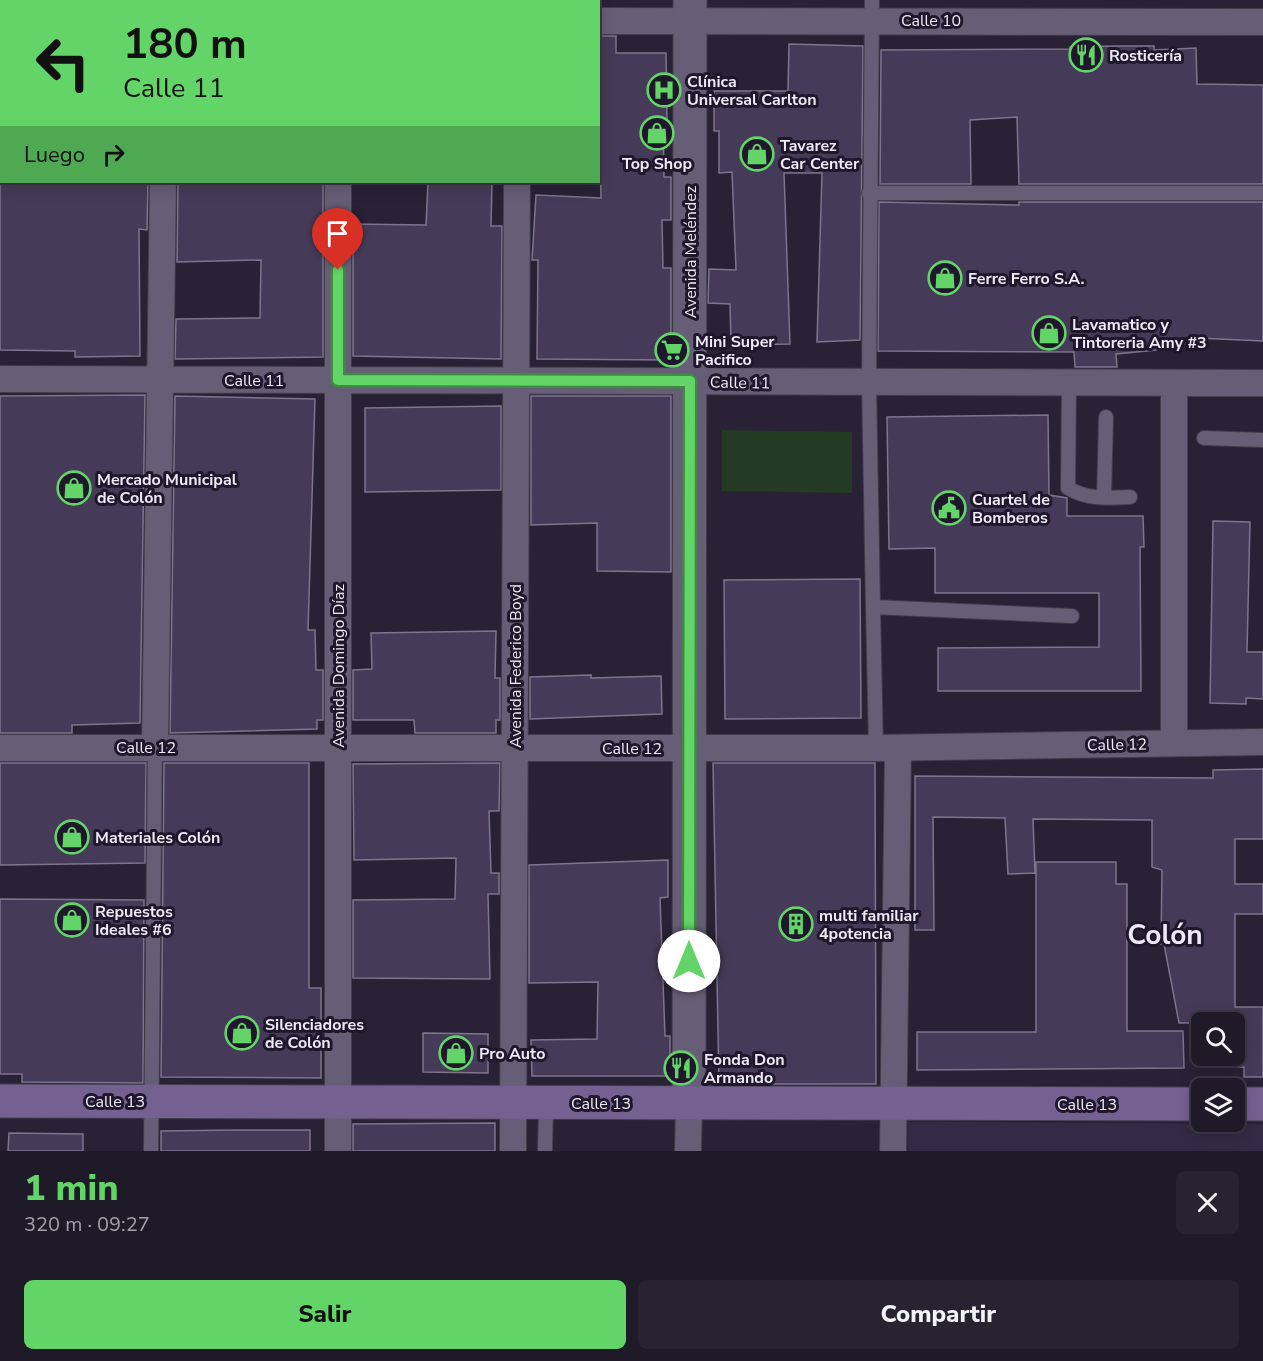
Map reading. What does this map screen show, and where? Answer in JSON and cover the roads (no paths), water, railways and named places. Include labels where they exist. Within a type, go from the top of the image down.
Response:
[{"type":"main road","name":"Calle 13","points":[[0,1101],[1191,1104]]},
{"type":"main road","points":[[1245,1104],[1263,1104]]},
{"type":"street","name":"Calle 10","points":[[600,21],[690,11],[872,10],[1263,22]]},
{"type":"street","name":"Avenida Meléndez","points":[[688,1151],[690,11]]},
{"type":"street","points":[[155,747],[158,380],[163,183]]},
{"type":"street","name":"Avenida Domingo Díaz","points":[[338,183],[338,1151]]},
{"type":"street","name":"Avenida Federico Boyd","points":[[513,1151],[517,183]]},
{"type":"street","name":"Calle 11","points":[[0,379],[690,381],[869,384],[1263,383]]},
{"type":"street","points":[[1174,383],[1174,743]]},
{"type":"street","name":"Calle 12","points":[[0,748],[887,748],[1263,742]]},
{"type":"street","points":[[887,748],[893,1151]]},
{"type":"lane","points":[[872,10],[868,193],[873,607],[887,748]]},
{"type":"lane","points":[[868,193],[1263,193]]},
{"type":"lane","points":[[1069,383],[1068,488],[1080,495],[1104,498],[1130,497]]},
{"type":"lane","points":[[1104,498],[1106,417]]},
{"type":"lane","points":[[1204,438],[1263,440]]},
{"type":"lane","points":[[873,607],[1072,616]]},
{"type":"lane","points":[[151,1151],[155,747]]},
{"type":"lane","points":[[545,1151],[546,1103]]},
{"type":"place","name":"Rosticería","points":[[1086,55]]},
{"type":"place","name":"Clínica Universal Carlton","points":[[664,90]]},
{"type":"place","name":"Top Shop","points":[[657,133]]},
{"type":"place","name":"Tavarez Car Center","points":[[757,154]]},
{"type":"place","name":"Ferre Ferro S.A.","points":[[945,278]]},
{"type":"place","name":"Lavamatico y Tintoreria Amy #3","points":[[1049,333]]},
{"type":"place","name":"Mini Super Pacifico","points":[[672,350]]},
{"type":"place","name":"Mercado Municipal de Colón","points":[[74,488]]},
{"type":"place","name":"Cuartel de Bomberos","points":[[949,508]]},
{"type":"place","name":"Materiales Colón","points":[[72,837]]},
{"type":"place","name":"Repuestos Ideales #6","points":[[72,920]]},
{"type":"place","name":"multi familiar 4potencia","points":[[796,924]]},
{"type":"place","name":"Silenciadores de Colón","points":[[242,1033]]},
{"type":"place","name":"Pro Auto","points":[[456,1053]]},
{"type":"place","name":"Fonda Don Armando","points":[[681,1068]]},
{"type":"district","name":"Colón","points":[[1165,934]]}]
